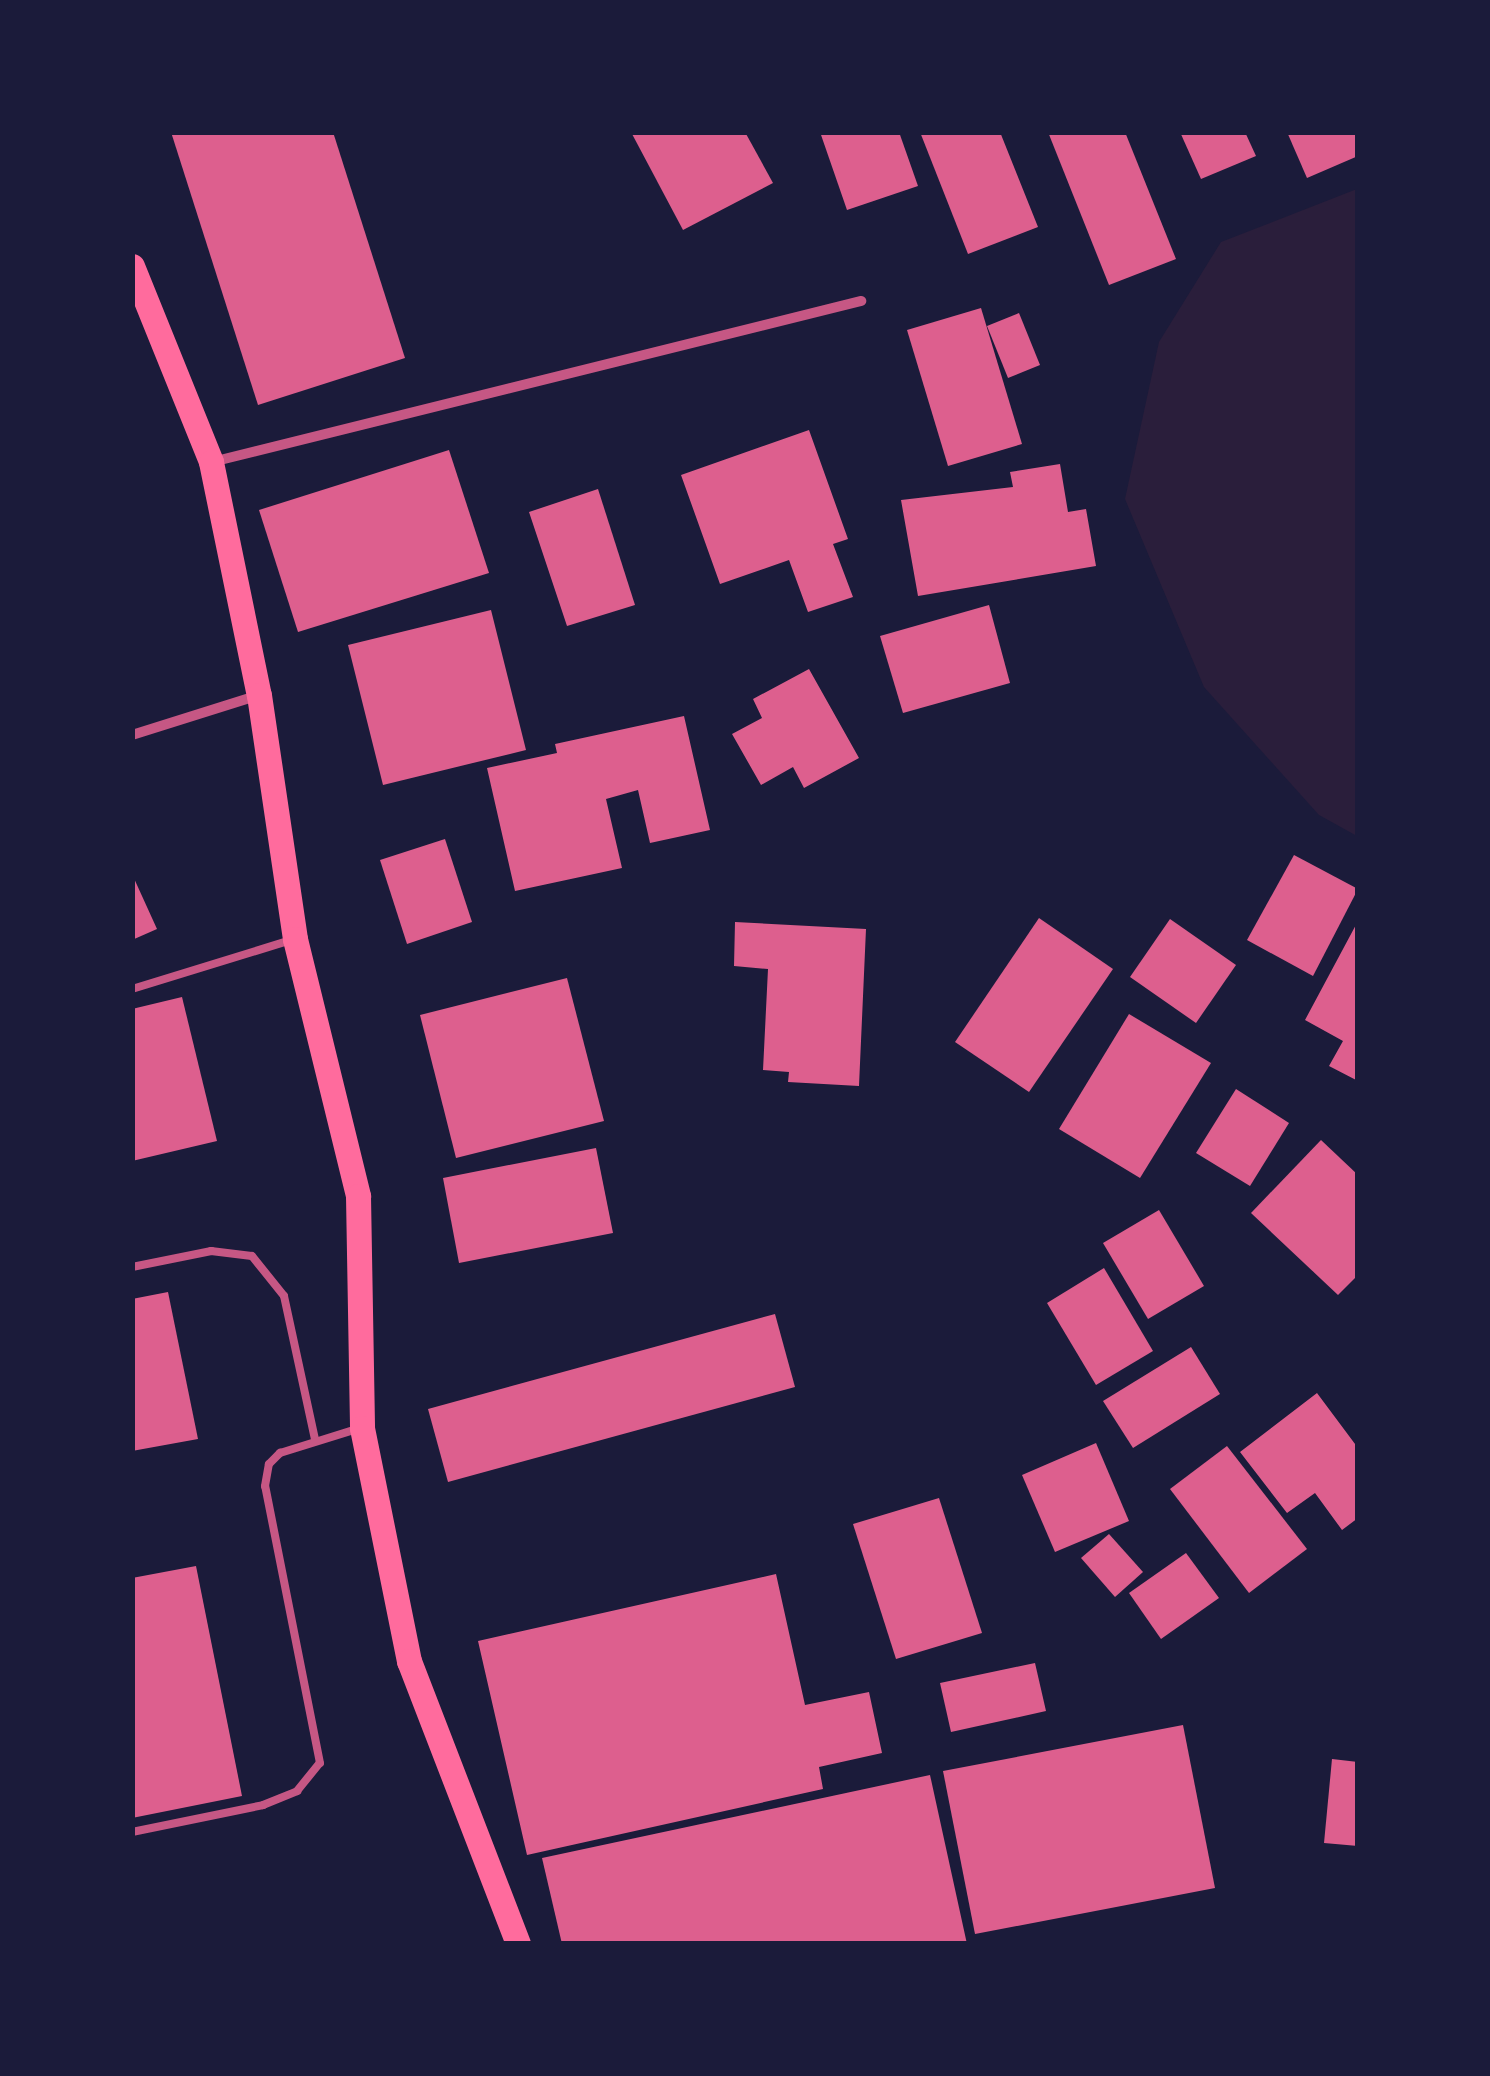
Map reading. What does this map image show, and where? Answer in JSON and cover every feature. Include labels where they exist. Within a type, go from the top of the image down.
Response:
[{"type":"main road","points":[[132,266],[212,462],[258,695],[296,939],[358,1196],[362,1428],[409,1661],[518,1944]]},
{"type":"street","points":[[212,462],[861,301]]},
{"type":"street","points":[[132,735],[258,695]]},
{"type":"lane","points":[[132,990],[296,939]]},
{"type":"lane","points":[[132,1268],[211,1251],[252,1256],[284,1296],[315,1439]]},
{"type":"lane","points":[[132,1832],[263,1805],[297,1791],[320,1763],[265,1486],[270,1464],[280,1452],[362,1428]]},
{"type":"shaded area","points":[[1357,189],[1357,836],[1319,815],[1204,687],[1125,499],[1159,342],[1221,242]]},
{"type":"building","points":[[171,132],[333,132],[405,358],[258,405]]},
{"type":"building","points":[[631,132],[745,132],[773,183],[683,230]]},
{"type":"building","points":[[820,132],[899,132],[918,186],[847,210]]},
{"type":"building","points":[[920,132],[1000,132],[1038,227],[968,254]]},
{"type":"building","points":[[1048,132],[1125,132],[1176,259],[1109,285]]},
{"type":"building","points":[[1180,132],[1245,132],[1256,156],[1201,179]]},
{"type":"building","points":[[1287,132],[1358,132],[1358,156],[1307,178]]},
{"type":"building","points":[[981,308],[1022,444],[948,466],[907,330]]},
{"type":"building","points":[[1019,313],[1040,365],[1008,378],[987,326]]},
{"type":"building","points":[[809,430],[848,539],[833,544],[853,597],[808,612],[789,560],[720,584],[681,475]]},
{"type":"building","points":[[449,450],[489,573],[298,632],[259,510]]},
{"type":"building","points":[[1060,464],[1068,512],[1086,509],[1096,566],[918,596],[901,500],[1013,487],[1010,472]]},
{"type":"building","points":[[598,489],[635,605],[567,626],[529,512]]},
{"type":"building","points":[[989,605],[1010,683],[903,713],[880,636]]},
{"type":"building","points":[[491,610],[526,750],[383,785],[348,645]]},
{"type":"building","points":[[809,669],[859,758],[804,788],[793,767],[761,785],[732,734],[762,718],[753,699]]},
{"type":"building","points":[[684,716],[710,830],[650,843],[638,790],[606,799],[622,868],[515,891],[487,768],[557,753],[555,744]]},
{"type":"building","points":[[445,839],[472,922],[407,944],[380,860]]},
{"type":"building","points":[[1294,855],[1358,889],[1313,976],[1247,940]]},
{"type":"building","points":[[132,874],[157,929],[132,940]]},
{"type":"building","points":[[1039,918],[1113,969],[1029,1092],[955,1042]]},
{"type":"building","points":[[1170,919],[1236,965],[1196,1023],[1130,977]]},
{"type":"building","points":[[1358,921],[1358,1081],[1329,1066],[1343,1041],[1305,1020]]},
{"type":"building","points":[[735,922],[866,929],[859,1086],[788,1082],[789,1072],[763,1070],[768,969],[734,966]]},
{"type":"building","points":[[567,978],[604,1121],[456,1158],[420,1015]]},
{"type":"building","points":[[182,997],[217,1141],[132,1161],[132,1009]]},
{"type":"building","points":[[1129,1014],[1211,1063],[1140,1178],[1059,1129]]},
{"type":"building","points":[[1236,1089],[1289,1123],[1250,1186],[1196,1153]]},
{"type":"building","points":[[1321,1140],[1358,1175],[1358,1275],[1338,1295],[1251,1213]]},
{"type":"building","points":[[596,1148],[613,1233],[459,1263],[443,1178]]},
{"type":"building","points":[[1159,1210],[1204,1286],[1148,1319],[1103,1243]]},
{"type":"building","points":[[1104,1268],[1153,1351],[1096,1385],[1047,1303]]},
{"type":"building","points":[[168,1292],[198,1439],[132,1451],[132,1299]]},
{"type":"building","points":[[775,1314],[795,1387],[448,1482],[428,1409]]},
{"type":"building","points":[[1191,1347],[1220,1394],[1133,1448],[1103,1401]]},
{"type":"building","points":[[1317,1393],[1358,1448],[1358,1518],[1342,1530],[1315,1493],[1287,1513],[1240,1452]]},
{"type":"building","points":[[1096,1443],[1129,1521],[1055,1552],[1022,1475]]},
{"type":"building","points":[[1227,1446],[1307,1549],[1249,1593],[1170,1489]]},
{"type":"building","points":[[939,1498],[982,1633],[896,1659],[853,1524]]},
{"type":"building","points":[[1109,1534],[1143,1572],[1115,1597],[1081,1558]]},
{"type":"building","points":[[1186,1553],[1219,1598],[1161,1639],[1129,1593]]},
{"type":"building","points":[[196,1566],[242,1796],[132,1818],[132,1578]]},
{"type":"building","points":[[776,1574],[805,1705],[869,1692],[882,1753],[819,1767],[823,1789],[527,1855],[478,1641]]},
{"type":"building","points":[[1035,1663],[1046,1711],[951,1732],[940,1683]]},
{"type":"building","points":[[1183,1725],[1215,1888],[975,1934],[943,1771]]},
{"type":"building","points":[[1332,1759],[1358,1762],[1358,1846],[1324,1843]]},
{"type":"building","points":[[930,1775],[967,1944],[562,1944],[542,1858]]}]
